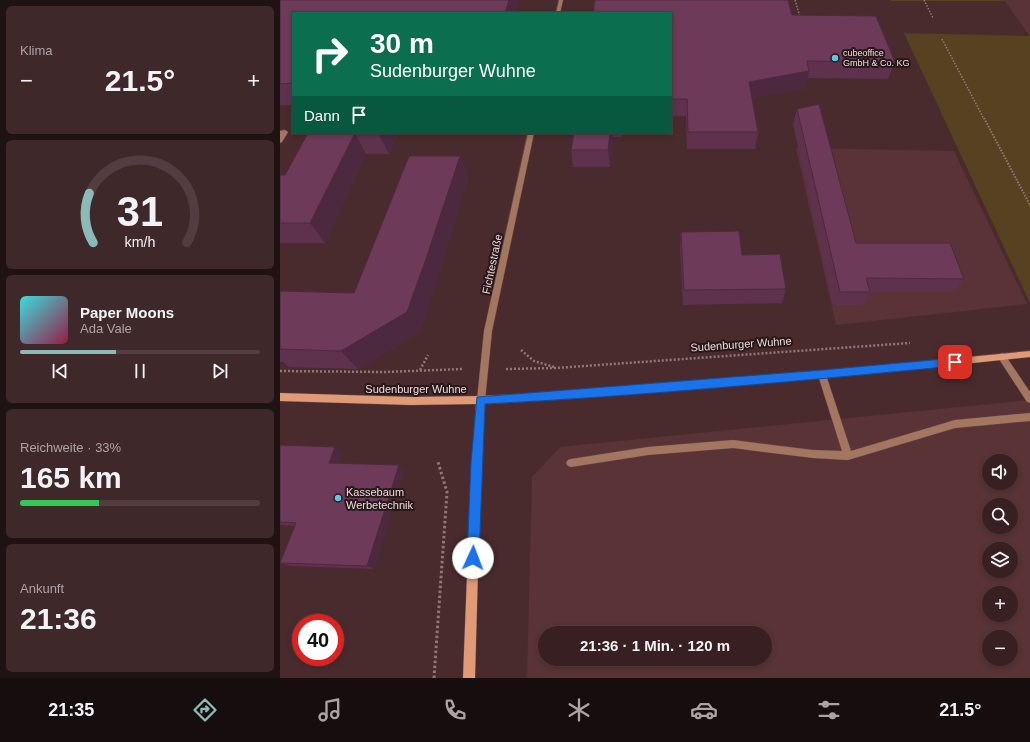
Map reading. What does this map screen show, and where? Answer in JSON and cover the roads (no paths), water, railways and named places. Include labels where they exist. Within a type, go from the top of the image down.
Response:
[{"type":"main road","name":"Sudenburger Wuhne","points":[[280,397],[411,401],[481,400],[555,396],[822,375],[1030,354]]},
{"type":"main road","points":[[469,678],[475,491],[481,400]]},
{"type":"street","points":[[558,12],[561,0]]},
{"type":"street","points":[[280,132],[285,132],[280,141]]},
{"type":"street","name":"Fichtestraße","points":[[481,400],[485,348],[488,331],[531,134]]},
{"type":"street","points":[[1002,357],[1030,399]]},
{"type":"street","points":[[822,375],[848,456]]},
{"type":"street","points":[[571,463],[648,451],[733,444],[812,454],[848,456],[955,424],[1030,417]]},
{"type":"place","name":"cubeoffice GmbH & Co. KG","points":[[835,58]]},
{"type":"place","name":"Kassebaum Werbetechnik","points":[[338,498]]}]
